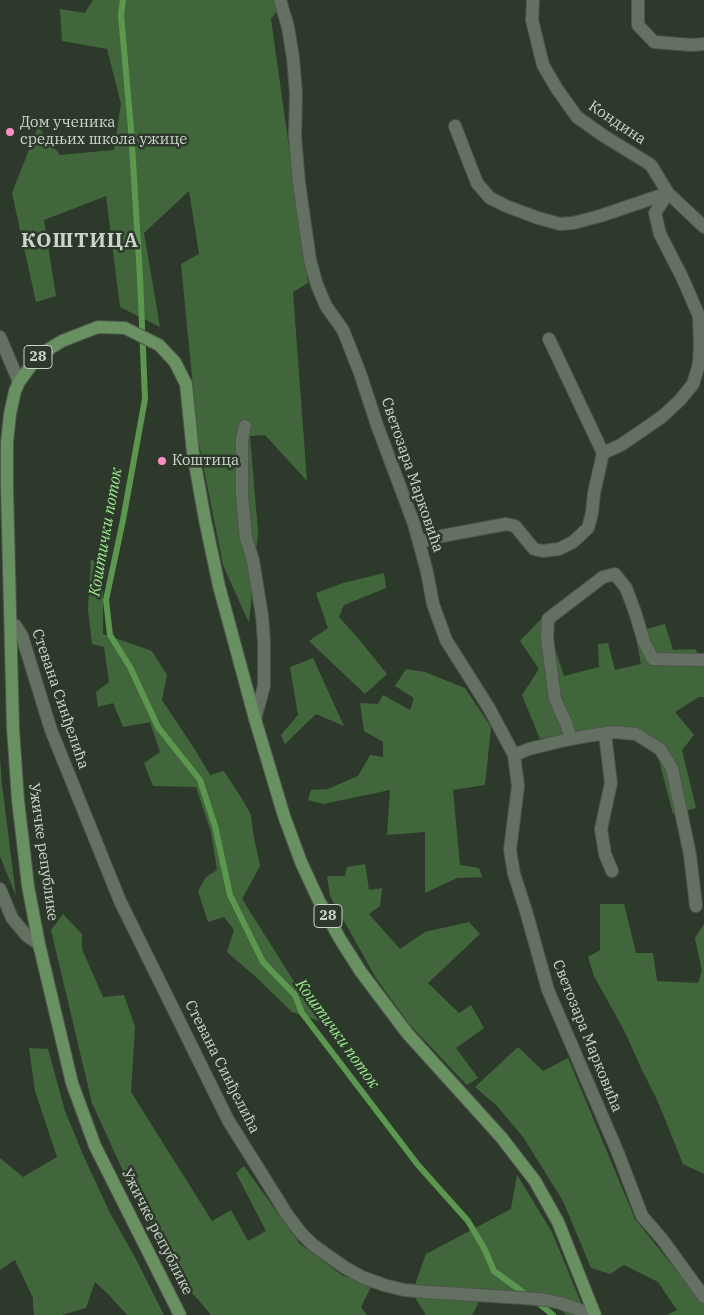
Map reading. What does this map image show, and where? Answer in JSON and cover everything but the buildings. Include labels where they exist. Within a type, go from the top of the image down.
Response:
[{"type":"main road","name":"Ужичке републике","points":[[180,1315],[95,1146],[72,1082],[39,944],[28,886],[18,800],[13,729],[7,488],[7,443],[10,414],[19,382],[38,356],[62,341],[98,328],[124,328],[159,345],[175,362],[186,384],[193,453],[205,520],[220,586],[255,719],[284,816],[301,862],[320,902],[361,972],[407,1033],[501,1137],[535,1181],[558,1222],[596,1315]]},
{"type":"street","name":"Светозара Марковића","points":[[280,0],[288,27],[293,58],[296,93],[295,136],[299,183],[310,260],[317,285],[326,306],[347,338],[360,373],[377,425],[414,524],[427,572],[433,604],[446,640],[489,708],[514,755],[518,786],[510,850],[514,874],[548,990],[618,1153],[642,1216],[662,1239],[704,1297]]},
{"type":"street","name":"Кондина","points":[[533,0],[532,20],[543,65],[577,117],[651,165],[668,193],[704,228]]},
{"type":"street","points":[[638,0],[638,25],[654,42],[704,44]]},
{"type":"street","points":[[455,126],[477,183],[490,198],[538,218],[560,224],[573,223],[668,193]]},
{"type":"street","points":[[602,453],[621,445],[669,411],[693,384],[699,364],[699,316],[660,234],[655,213],[668,193]]},
{"type":"street","points":[[0,337],[19,382]]},
{"type":"street","points":[[419,542],[506,524],[515,526],[534,549],[543,551],[559,549],[574,542],[588,528],[602,453],[549,339]]},
{"type":"street","points":[[245,426],[242,440],[242,496],[246,538],[253,560],[264,642],[264,686],[255,719]]},
{"type":"street","points":[[571,738],[555,699],[547,638],[548,619],[602,577],[615,574],[626,588],[636,612],[644,642],[653,659],[704,660]]},
{"type":"street","name":"Стевана Синђелића","points":[[11,624],[15,625],[22,636],[51,730],[120,901],[228,1120],[288,1216],[313,1245],[328,1257],[362,1278],[404,1290],[546,1300],[560,1303],[590,1315]]},
{"type":"street","points":[[514,755],[571,738],[614,732],[636,734],[660,749],[672,768],[690,855],[696,906]]},
{"type":"street","points":[[605,734],[611,783],[601,829],[612,871]]},
{"type":"street","points":[[0,888],[12,918],[27,936],[39,944]]},
{"type":"green space","points":[[93,0],[286,0],[271,19],[308,283],[293,292],[307,481],[265,435],[250,436],[258,532],[249,623],[223,565],[198,439],[181,264],[199,254],[189,191],[144,233],[160,327],[120,307],[106,196],[44,220],[56,296],[36,302],[12,193],[38,127],[60,155],[114,150],[121,104],[107,49],[62,41],[60,9],[85,13]]},
{"type":"green space","points":[[91,559],[103,568],[103,634],[152,651],[167,675],[162,700],[210,775],[224,771],[251,815],[260,866],[242,899],[319,1021],[292,1012],[227,952],[234,930],[224,917],[208,922],[198,891],[206,877],[217,870],[211,832],[196,787],[153,786],[144,763],[160,752],[150,722],[123,727],[113,703],[98,707],[96,692],[109,682],[104,647],[92,644],[88,609]]},
{"type":"green space","points":[[384,573],[386,588],[344,605],[339,617],[387,674],[365,694],[309,641],[328,628],[316,593],[343,583]]},
{"type":"green space","points":[[544,616],[564,676],[599,667],[598,644],[608,643],[615,670],[641,664],[635,632],[665,624],[673,650],[695,649],[704,665],[704,697],[699,697],[675,712],[694,735],[682,750],[696,808],[673,814],[658,756],[622,727],[577,731],[540,739],[522,695],[539,669],[520,641]]},
{"type":"green space","points":[[313,658],[344,726],[316,714],[285,744],[281,735],[298,715],[290,667]]},
{"type":"green space","points":[[406,669],[425,672],[465,688],[491,727],[485,785],[453,790],[460,865],[479,868],[482,877],[457,878],[425,893],[425,832],[387,835],[390,790],[323,804],[308,800],[311,790],[328,789],[358,776],[370,755],[383,757],[383,742],[364,731],[360,703],[378,704],[383,695],[410,710],[414,698],[395,686]]},
{"type":"green space","points":[[0,759],[2,785],[16,896],[0,856]]},
{"type":"green space","points":[[365,864],[369,890],[382,888],[380,906],[369,914],[400,949],[425,932],[469,922],[480,934],[428,983],[459,1013],[471,1005],[484,1028],[456,1048],[478,1078],[467,1085],[410,1025],[376,978],[330,896],[327,876],[345,876],[347,867]]},
{"type":"green space","points":[[600,904],[624,904],[636,953],[653,953],[657,981],[698,983],[702,971],[695,938],[704,924],[704,1174],[683,1164],[658,1102],[625,1032],[594,976],[588,957],[600,950]]},
{"type":"green space","points":[[63,914],[82,934],[82,949],[103,997],[124,995],[135,1027],[131,1092],[212,1221],[231,1210],[248,1241],[266,1231],[236,1173],[244,1166],[300,1244],[343,1276],[373,1283],[361,1307],[367,1315],[211,1315],[181,1281],[128,1182],[92,1103],[51,930]]},
{"type":"green space","points":[[518,1047],[543,1071],[568,1058],[635,1219],[704,1305],[704,1315],[667,1315],[677,1310],[658,1282],[624,1265],[610,1274],[591,1268],[563,1201],[523,1137],[497,1106],[475,1087]]},
{"type":"green space","points":[[29,1048],[48,1049],[65,1111],[84,1157],[110,1213],[164,1315],[127,1315],[95,1282],[86,1308],[62,1315],[34,1315],[33,1298],[15,1260],[0,1270],[0,1158],[23,1177],[57,1157],[35,1091]]},
{"type":"green space","points":[[517,1175],[552,1232],[586,1315],[566,1315],[550,1294],[481,1298],[472,1315],[426,1315],[412,1293],[426,1254],[511,1209]]},
{"type":"waterway","name":"Коштички поток","points":[[123,0],[121,15],[131,129],[145,399],[106,600],[110,635],[130,667],[158,727],[200,780],[215,826],[230,895],[263,962],[295,995],[302,1013],[418,1165],[468,1221],[484,1248],[494,1271],[528,1296]]},
{"type":"waterway","name":"Коштички поток","points":[[537,1302],[553,1315]]},
{"type":"place","name":"Дом ученика средњих школа ужице","points":[[10,132]]},
{"type":"place","name":"Коштица","points":[[162,461]]},
{"type":"district","name":"КОШТИЦА","points":[[80,241]]}]
